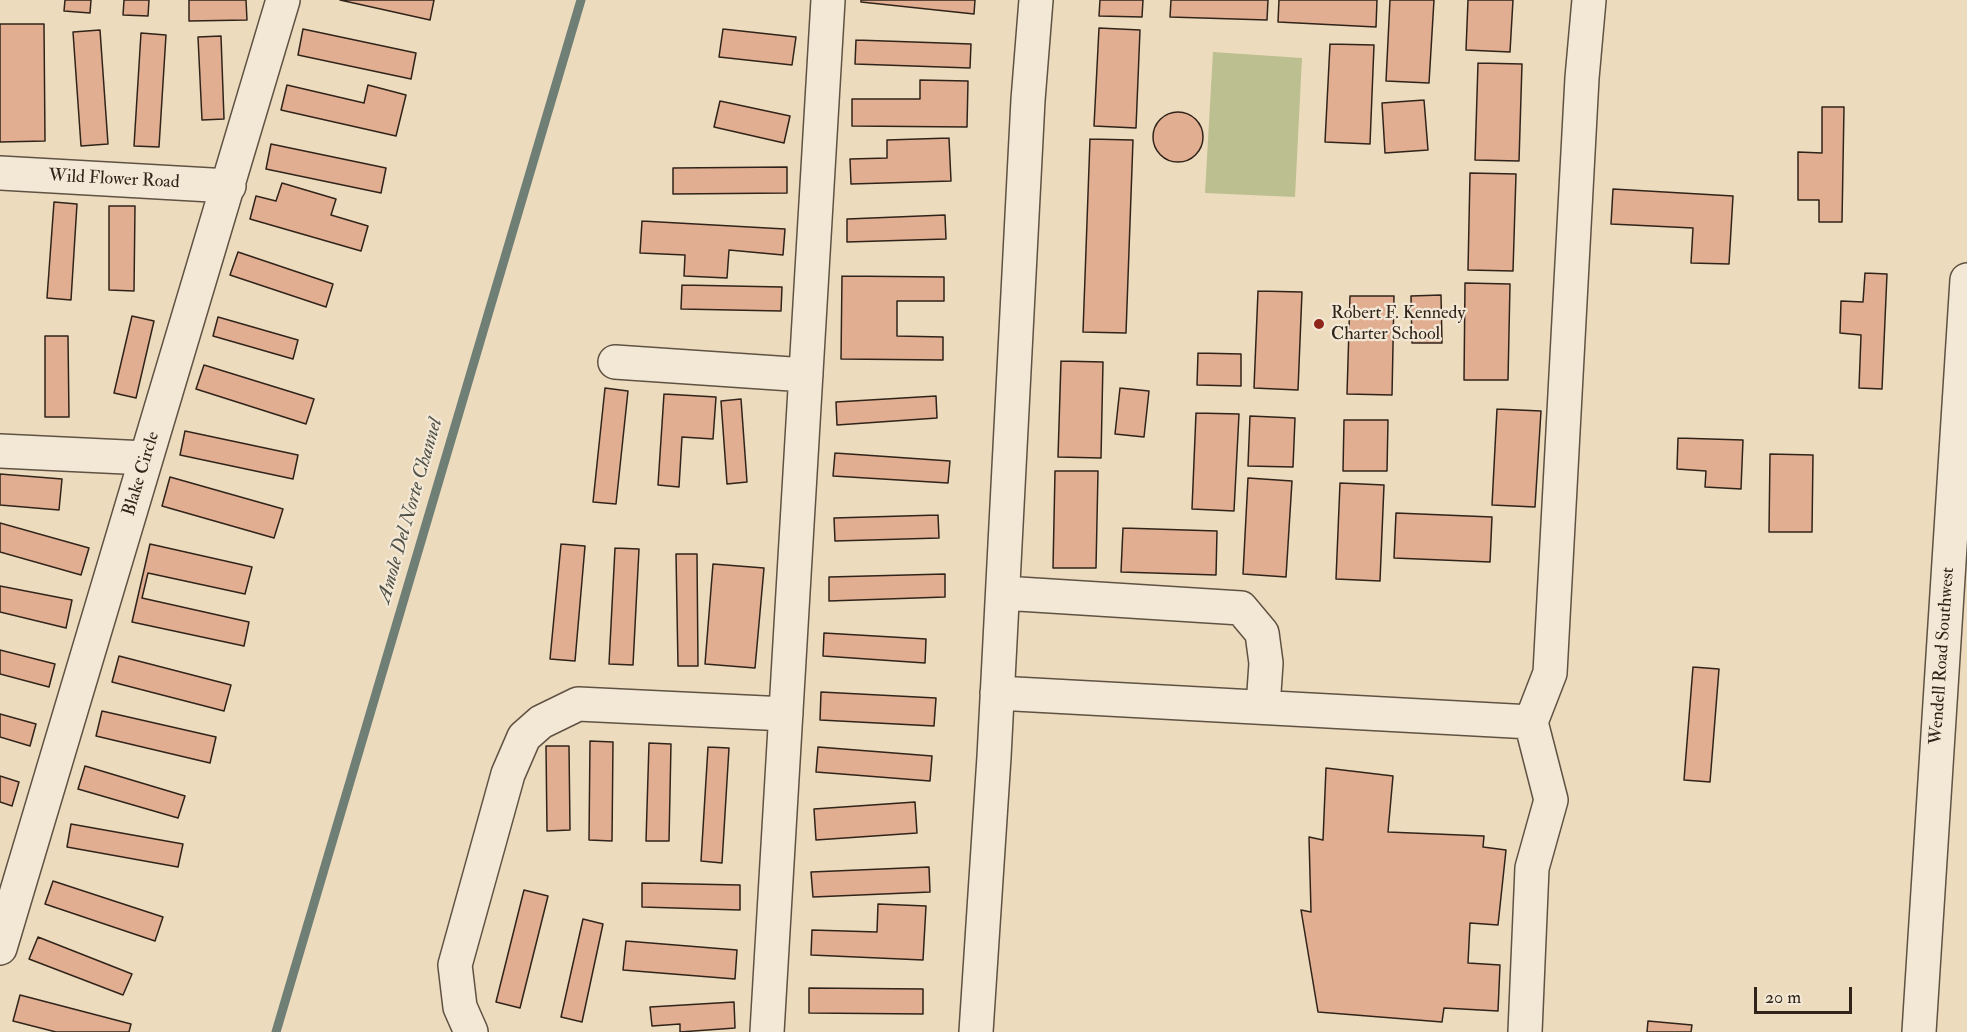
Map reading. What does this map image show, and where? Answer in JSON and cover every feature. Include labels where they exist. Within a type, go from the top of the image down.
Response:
[{"type":"street","name":"Blake Circle","points":[[0,948],[283,0]]},
{"type":"street","points":[[767,1032],[828,0]]},
{"type":"street","points":[[976,1032],[998,693],[1028,100],[1036,0]]},
{"type":"street","points":[[1525,1032],[1532,868],[1551,800],[1531,722],[1550,673],[1581,90],[1589,0]]},
{"type":"street","name":"Wild Flower Road","points":[[0,173],[229,186]]},
{"type":"street","name":"Wendell Road Southwest","points":[[1919,1032],[1967,280]]},
{"type":"street","points":[[615,362],[806,375]]},
{"type":"street","points":[[0,451],[146,458]]},
{"type":"street","points":[[1003,593],[1241,608],[1262,633],[1266,663],[1263,707]]},
{"type":"street","points":[[998,693],[1531,722]]},
{"type":"street","points":[[471,1032],[460,1007],[455,965],[508,774],[524,737],[541,722],[578,704],[786,714]]},
{"type":"green space","points":[[1213,52],[1302,58],[1295,197],[1205,193]]},
{"type":"building","points":[[65,0],[91,0],[90,13],[64,11]]},
{"type":"building","points":[[124,0],[149,0],[148,16],[123,15]]},
{"type":"building","points":[[189,0],[246,0],[247,20],[189,21]]},
{"type":"building","points":[[340,0],[434,0],[430,20]]},
{"type":"building","points":[[861,0],[975,0],[974,14],[861,2]]},
{"type":"building","points":[[1100,0],[1143,0],[1142,17],[1099,16]]},
{"type":"building","points":[[1171,0],[1268,0],[1267,20],[1170,17]]},
{"type":"building","points":[[1279,0],[1377,0],[1376,27],[1278,22]]},
{"type":"building","points":[[1390,0],[1434,0],[1429,83],[1386,81]]},
{"type":"building","points":[[1468,0],[1513,0],[1510,52],[1466,50]]},
{"type":"building","points":[[0,24],[44,24],[45,141],[0,142]]},
{"type":"building","points":[[1099,28],[1140,30],[1136,128],[1094,126]]},
{"type":"building","points":[[303,29],[416,53],[411,79],[298,55]]},
{"type":"building","points":[[723,29],[796,37],[792,65],[719,57]]},
{"type":"building","points":[[100,30],[108,144],[81,146],[73,32]]},
{"type":"building","points":[[141,33],[166,35],[159,147],[134,146]]},
{"type":"building","points":[[221,36],[224,119],[202,120],[198,37]]},
{"type":"building","points":[[856,40],[971,44],[970,68],[855,64]]},
{"type":"building","points":[[1330,44],[1374,45],[1370,144],[1325,142]]},
{"type":"building","points":[[1478,63],[1522,64],[1519,161],[1475,160]]},
{"type":"building","points":[[920,80],[968,81],[967,127],[852,126],[852,99],[920,99]]},
{"type":"building","points":[[287,85],[364,103],[368,85],[406,95],[396,136],[281,110]]},
{"type":"building","points":[[1424,100],[1428,150],[1385,153],[1382,103]]},
{"type":"building","points":[[720,101],[790,116],[784,143],[714,127]]},
{"type":"building","points":[[1822,107],[1844,107],[1842,222],[1819,222],[1819,200],[1798,200],[1798,152],[1822,153]]},
{"type":"building","points":[[1178,112],[1196,119],[1203,137],[1196,155],[1178,162],[1160,155],[1153,137],[1160,119]]},
{"type":"building","points":[[949,138],[951,181],[851,184],[850,159],[887,158],[887,140]]},
{"type":"building","points":[[1090,139],[1133,140],[1126,333],[1083,332]]},
{"type":"building","points":[[271,144],[386,168],[381,193],[266,169]]},
{"type":"building","points":[[787,167],[787,193],[673,194],[673,168]]},
{"type":"building","points":[[1470,173],[1516,174],[1513,271],[1468,270]]},
{"type":"building","points":[[282,183],[336,199],[331,215],[368,226],[361,251],[250,219],[256,196],[276,201]]},
{"type":"building","points":[[1613,189],[1733,196],[1729,264],[1691,263],[1693,228],[1611,224]]},
{"type":"building","points":[[54,202],[77,204],[71,300],[47,298]]},
{"type":"building","points":[[109,206],[135,206],[134,291],[109,290]]},
{"type":"building","points":[[945,215],[946,239],[847,242],[847,219]]},
{"type":"building","points":[[642,221],[785,229],[783,255],[729,250],[727,278],[684,276],[685,255],[640,253]]},
{"type":"building","points":[[238,252],[333,284],[326,307],[230,275]]},
{"type":"building","points":[[1865,273],[1887,274],[1882,389],[1859,388],[1861,335],[1840,333],[1841,301],[1863,302]]},
{"type":"building","points":[[842,276],[944,277],[944,301],[897,301],[897,336],[943,337],[943,360],[841,359]]},
{"type":"building","points":[[1465,283],[1510,284],[1508,380],[1464,380]]},
{"type":"building","points":[[682,285],[782,287],[781,311],[681,309]]},
{"type":"building","points":[[1258,291],[1302,292],[1298,390],[1254,388]]},
{"type":"building","points":[[1441,295],[1442,343],[1412,343],[1411,296]]},
{"type":"building","points":[[1350,296],[1394,296],[1392,395],[1347,394]]},
{"type":"building","points":[[132,316],[154,321],[136,398],[114,393]]},
{"type":"building","points":[[218,317],[298,340],[293,359],[213,336]]},
{"type":"building","points":[[45,336],[68,336],[69,417],[45,417]]},
{"type":"building","points":[[1198,353],[1241,354],[1241,386],[1197,385]]},
{"type":"building","points":[[1061,361],[1103,362],[1101,458],[1058,457]]},
{"type":"building","points":[[204,365],[314,399],[306,424],[196,389]]},
{"type":"building","points":[[605,388],[628,391],[616,504],[593,502]]},
{"type":"building","points":[[1120,388],[1149,391],[1144,437],[1115,434]]},
{"type":"building","points":[[664,394],[716,397],[713,439],[682,437],[679,487],[658,485]]},
{"type":"building","points":[[936,396],[937,418],[837,425],[836,402]]},
{"type":"building","points":[[741,399],[747,482],[727,484],[721,401]]},
{"type":"building","points":[[1497,409],[1541,411],[1535,507],[1492,505]]},
{"type":"building","points":[[1196,413],[1239,414],[1234,511],[1192,509]]},
{"type":"building","points":[[1250,416],[1295,418],[1293,467],[1248,466]]},
{"type":"building","points":[[1344,420],[1388,420],[1387,471],[1343,471]]},
{"type":"building","points":[[185,431],[298,455],[293,479],[180,455]]},
{"type":"building","points":[[1678,438],[1743,440],[1741,489],[1705,487],[1706,471],[1677,469]]},
{"type":"building","points":[[835,453],[950,461],[948,483],[833,476]]},
{"type":"building","points":[[1770,454],[1813,455],[1812,532],[1769,532]]},
{"type":"building","points":[[1055,471],[1098,471],[1096,568],[1053,568]]},
{"type":"building","points":[[0,474],[62,479],[59,510],[0,505]]},
{"type":"building","points":[[170,477],[283,509],[274,538],[162,506]]},
{"type":"building","points":[[1248,478],[1292,481],[1286,577],[1243,574]]},
{"type":"building","points":[[1340,483],[1384,485],[1380,581],[1336,579]]},
{"type":"building","points":[[1396,513],[1492,517],[1490,562],[1394,558]]},
{"type":"building","points":[[938,515],[939,538],[835,541],[834,518]]},
{"type":"building","points":[[0,523],[89,548],[81,575],[0,552]]},
{"type":"building","points":[[1123,528],[1217,531],[1216,575],[1121,572]]},
{"type":"building","points":[[150,544],[252,567],[245,594],[148,573],[142,598],[249,622],[244,646],[132,622]]},
{"type":"building","points":[[561,544],[585,546],[575,661],[550,659]]},
{"type":"building","points":[[615,548],[639,549],[633,665],[609,664]]},
{"type":"building","points":[[676,554],[697,554],[698,666],[678,666]]},
{"type":"building","points":[[713,564],[764,568],[755,668],[705,664]]},
{"type":"building","points":[[945,574],[945,597],[829,601],[829,577]]},
{"type":"building","points":[[0,586],[72,600],[66,628],[0,612]]},
{"type":"building","points":[[824,633],[926,639],[925,663],[823,656]]},
{"type":"building","points":[[0,650],[55,664],[49,687],[0,674]]},
{"type":"building","points":[[119,656],[231,685],[224,711],[112,682]]},
{"type":"building","points":[[1693,667],[1719,669],[1710,782],[1684,780]]},
{"type":"building","points":[[821,692],[936,698],[934,726],[820,720]]},
{"type":"building","points":[[102,711],[216,737],[210,763],[96,736]]},
{"type":"building","points":[[0,714],[36,724],[30,746],[0,737]]},
{"type":"building","points":[[590,741],[613,742],[612,841],[589,840]]},
{"type":"building","points":[[649,743],[671,744],[669,841],[646,841]]},
{"type":"building","points":[[546,746],[569,746],[570,830],[547,831]]},
{"type":"building","points":[[708,747],[729,748],[722,863],[701,861]]},
{"type":"building","points":[[818,747],[932,756],[930,781],[816,772]]},
{"type":"building","points":[[85,766],[185,796],[178,818],[78,789]]},
{"type":"building","points":[[1326,768],[1393,776],[1388,832],[1484,836],[1483,847],[1506,850],[1498,925],[1470,923],[1468,963],[1500,965],[1498,1011],[1444,1008],[1442,1022],[1318,1012],[1301,910],[1311,912],[1309,837],[1323,840]]},
{"type":"building","points":[[0,776],[19,782],[12,806],[0,802]]},
{"type":"building","points":[[915,802],[917,833],[816,840],[814,809]]},
{"type":"building","points":[[71,824],[183,844],[178,867],[67,847]]},
{"type":"building","points":[[929,867],[930,892],[813,897],[811,872]]},
{"type":"building","points":[[53,881],[163,917],[155,941],[45,904]]},
{"type":"building","points":[[642,883],[740,885],[740,910],[642,907]]},
{"type":"building","points":[[524,890],[548,896],[520,1008],[496,1002]]},
{"type":"building","points":[[878,904],[926,906],[923,960],[811,955],[812,930],[877,932]]},
{"type":"building","points":[[583,919],[603,924],[582,1022],[561,1017]]},
{"type":"building","points":[[38,937],[132,974],[123,995],[29,959]]},
{"type":"building","points":[[626,941],[737,950],[735,979],[623,970]]},
{"type":"building","points":[[809,988],[923,989],[923,1014],[809,1013]]},
{"type":"building","points":[[20,995],[131,1024],[129,1032],[56,1032],[13,1021]]},
{"type":"building","points":[[734,1002],[735,1028],[680,1032],[680,1024],[652,1026],[650,1007]]},
{"type":"building","points":[[1648,1021],[1692,1025],[1691,1032],[1647,1032]]},
{"type":"waterway","name":"Amole Del Norte Channel","points":[[276,1032],[581,0]]},
{"type":"place","name":"Robert F. Kennedy Charter School","points":[[1319,324]]}]
